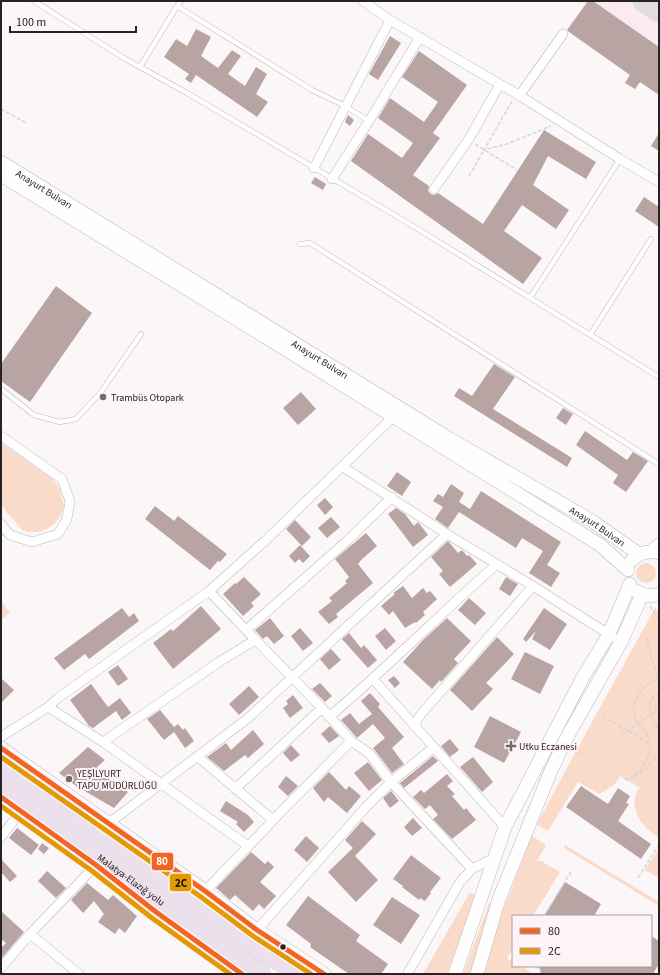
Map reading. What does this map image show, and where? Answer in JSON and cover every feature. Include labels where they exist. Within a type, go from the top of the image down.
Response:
[{"type":"highway","name":"Malatya-Elazığ yolu","points":[[1,765],[257,948],[299,974]]},
{"type":"highway","name":"Malatya-Elazığ yolu","points":[[1,785],[97,860],[262,974]]},
{"type":"main road","name":"Anayurt Bulvarı","points":[[1,162],[437,430],[648,553]]},
{"type":"main road","name":"Anayurt Bulvarı","points":[[1,175],[264,336],[600,545],[628,570]]},
{"type":"main road","points":[[648,553],[631,562],[627,574],[630,584],[636,592],[649,596],[659,594]]},
{"type":"main road","points":[[455,974],[505,827],[583,677],[609,634],[630,584]]},
{"type":"main road","points":[[478,971],[499,900],[550,773],[567,737],[621,642],[642,595]]},
{"type":"main road","points":[[1,748],[109,823],[257,930],[324,974]]},
{"type":"main road","points":[[1,797],[66,844],[97,860],[156,912],[242,974]]},
{"type":"street","points":[[363,1],[390,20],[500,84],[659,182]]},
{"type":"street","points":[[314,168],[390,20]]},
{"type":"street","points":[[518,95],[562,34]]},
{"type":"street","points":[[332,179],[370,121],[420,37]]},
{"type":"street","points":[[434,189],[469,139],[500,84]]},
{"type":"street","points":[[1,736],[48,707],[130,646],[209,591],[265,541],[393,417]]},
{"type":"street","points":[[1,436],[62,479],[70,501],[67,519],[58,534],[32,542],[10,535],[1,524]]},
{"type":"street","points":[[343,467],[392,497],[447,534],[621,642]]},
{"type":"street","points":[[246,630],[348,540],[392,497]]},
{"type":"street","points":[[109,823],[247,719],[447,534]]},
{"type":"street","points":[[648,553],[659,543]]},
{"type":"street","points":[[329,717],[373,679],[497,564]]},
{"type":"street","points":[[414,726],[421,714],[533,586]]},
{"type":"street","points":[[209,591],[322,708],[351,742],[369,754],[391,782],[472,869]]},
{"type":"street","points":[[103,742],[219,662],[255,640]]},
{"type":"street","points":[[373,679],[505,827]]},
{"type":"street","points":[[48,707],[103,742],[248,846]]},
{"type":"street","points":[[235,789],[322,708]]},
{"type":"street","points":[[204,891],[351,742]]},
{"type":"street","points":[[257,930],[366,807],[391,782],[433,748]]},
{"type":"street","points":[[198,757],[273,820]]},
{"type":"street","points":[[1,837],[21,810]]},
{"type":"street","points":[[408,973],[460,882],[472,869],[494,858]]},
{"type":"street","points":[[1,968],[97,860]]},
{"type":"street","points":[[30,934],[79,974]]},
{"type":"lane","points":[[34,1],[140,67],[408,223],[659,377]]},
{"type":"lane","points":[[140,67],[181,1]]},
{"type":"lane","points":[[177,6],[312,90],[345,106],[370,121]]},
{"type":"lane","points":[[530,298],[620,159]]},
{"type":"lane","points":[[590,335],[651,238]]},
{"type":"lane","points":[[300,244],[310,243],[659,464]]},
{"type":"lane","points":[[1,389],[34,415],[60,422],[76,419],[101,392],[141,334]]},
{"type":"path","points":[[469,176],[518,95]]},
{"type":"path","points":[[1,108],[26,123]]},
{"type":"path","points":[[484,150],[508,144],[563,123]]},
{"type":"path","points":[[469,139],[517,170]]},
{"type":"path","points":[[646,637],[659,683]]},
{"type":"path","points":[[631,778],[644,765],[650,754],[650,744],[647,735],[639,724],[635,713],[635,702],[646,685],[658,678]]},
{"type":"path","points":[[659,693],[654,696],[649,708],[659,732]]},
{"type":"path","points":[[659,701],[656,706],[656,711],[659,715]]},
{"type":"path","points":[[622,735],[656,711]]},
{"type":"path","points":[[603,716],[650,744]]},
{"type":"path","points":[[625,780],[648,768],[659,747]]},
{"type":"path","points":[[638,878],[659,845]]},
{"type":"path","points":[[545,915],[572,870]]},
{"type":"shaded area","points":[[579,1],[659,1],[659,51]]},
{"type":"shaded area","points":[[1,443],[53,479],[60,489],[64,506],[61,515],[55,523],[47,529],[39,532],[28,532],[22,530],[1,505]]},
{"type":"shaded area","points":[[646,563],[653,566],[656,573],[653,580],[646,583],[639,580],[636,573],[639,566]]},
{"type":"shaded area","points":[[1,601],[10,613],[1,620]]},
{"type":"shaded area","points":[[655,608],[659,611],[659,834],[657,837],[651,832],[638,816],[634,801],[640,788],[620,776],[614,784],[599,794],[578,782],[548,831],[537,824]]},
{"type":"shaded area","points":[[532,836],[546,845],[537,861],[541,861],[560,872],[534,915],[512,915],[512,950],[507,958],[512,961],[512,967],[522,967],[533,974],[485,974],[486,958],[489,946]]},
{"type":"shaded area","points":[[565,845],[659,902],[659,906],[564,848]]},
{"type":"shaded area","points":[[659,850],[659,878],[645,870]]},
{"type":"shaded area","points":[[470,892],[476,896],[447,974],[423,974]]},
{"type":"shaded area","points":[[489,903],[492,905],[474,974],[463,974]]},
{"type":"building","points":[[588,1],[593,1],[659,47],[659,95],[640,82],[635,89],[625,83],[630,75],[567,30]]},
{"type":"building","points":[[196,29],[211,37],[201,56],[218,68],[232,50],[241,56],[228,74],[245,86],[256,67],[267,74],[256,94],[268,102],[257,117],[196,75],[191,83],[185,79],[189,74],[164,57],[176,39],[187,46]]},
{"type":"building","points":[[390,36],[401,43],[378,80],[369,74]]},
{"type":"building","points":[[419,51],[467,85],[433,133],[440,138],[413,175],[429,186],[428,191],[431,194],[434,195],[438,193],[483,224],[544,130],[596,162],[586,179],[548,156],[533,185],[569,210],[556,229],[522,205],[504,231],[542,258],[523,284],[351,161],[368,134],[402,158],[413,143],[378,118],[390,98],[424,122],[438,102],[402,77]]},
{"type":"building","points":[[348,115],[354,120],[350,126],[345,122]]},
{"type":"building","points":[[659,133],[659,151],[651,146]]},
{"type":"building","points":[[315,177],[326,184],[323,190],[311,183]]},
{"type":"building","points":[[644,197],[659,207],[659,227],[635,211]]},
{"type":"building","points":[[56,286],[92,313],[30,402],[1,381],[1,364]]},
{"type":"building","points":[[494,364],[515,377],[493,409],[572,458],[567,467],[454,396],[459,388],[472,396]]},
{"type":"building","points":[[301,392],[316,409],[298,425],[283,408]]},
{"type":"building","points":[[563,408],[573,414],[566,425],[556,418]]},
{"type":"building","points":[[585,431],[627,460],[633,452],[648,461],[626,492],[613,483],[618,475],[576,445]]},
{"type":"building","points":[[397,472],[411,482],[402,496],[387,486]]},
{"type":"building","points":[[451,484],[464,493],[459,502],[470,509],[481,491],[561,542],[547,565],[560,573],[551,587],[529,573],[543,551],[522,538],[516,548],[459,512],[448,528],[435,519],[443,507],[433,501],[438,494],[443,497]]},
{"type":"building","points":[[325,498],[333,507],[325,515],[317,505]]},
{"type":"building","points":[[155,506],[174,521],[178,516],[227,554],[210,570],[145,519]]},
{"type":"building","points":[[396,508],[405,514],[414,526],[418,522],[428,535],[413,547],[388,514]]},
{"type":"building","points":[[331,517],[340,527],[327,538],[318,528]]},
{"type":"building","points":[[295,520],[311,537],[302,546],[286,529]]},
{"type":"building","points":[[366,533],[377,546],[358,564],[373,583],[336,614],[338,617],[329,624],[318,612],[332,601],[329,598],[347,583],[345,581],[349,577],[335,559]]},
{"type":"building","points":[[448,541],[458,553],[462,550],[477,564],[450,587],[439,574],[443,571],[431,557]]},
{"type":"building","points":[[300,545],[310,556],[303,563],[299,559],[295,563],[289,556]]},
{"type":"building","points":[[244,577],[261,594],[251,603],[254,606],[243,616],[223,594]]},
{"type":"building","points":[[506,577],[518,584],[510,596],[499,589]]},
{"type":"building","points":[[403,586],[412,598],[423,588],[427,593],[430,591],[437,599],[423,612],[425,615],[416,623],[415,622],[405,628],[393,611],[389,615],[381,606],[395,594],[393,593]]},
{"type":"building","points":[[469,598],[486,613],[475,625],[458,610]]},
{"type":"building","points":[[201,606],[221,629],[173,669],[153,643],[171,629],[173,631]]},
{"type":"building","points":[[122,608],[129,617],[134,613],[139,621],[89,659],[85,654],[64,670],[54,658]]},
{"type":"building","points":[[544,608],[567,624],[550,650],[532,639],[536,631],[526,642],[523,639]]},
{"type":"building","points":[[270,618],[284,636],[274,644],[267,636],[263,639],[255,630]]},
{"type":"building","points":[[447,618],[471,641],[454,659],[458,663],[441,682],[440,680],[432,689],[403,662],[423,640]]},
{"type":"building","points":[[300,628],[313,643],[303,651],[291,636]]},
{"type":"building","points":[[385,628],[396,641],[386,650],[375,636]]},
{"type":"building","points":[[349,633],[361,648],[364,645],[377,660],[368,668],[342,639]]},
{"type":"building","points":[[497,637],[514,654],[486,683],[493,689],[472,711],[450,690]]},
{"type":"building","points":[[331,649],[341,660],[329,670],[320,659]]},
{"type":"building","points":[[525,652],[554,666],[540,694],[511,679]]},
{"type":"building","points":[[118,665],[128,679],[118,686],[108,672]]},
{"type":"building","points":[[394,676],[400,683],[395,688],[388,680]]},
{"type":"building","points":[[1,678],[14,690],[1,703]]},
{"type":"building","points":[[320,683],[332,696],[325,702],[312,689]]},
{"type":"building","points":[[91,684],[108,707],[120,698],[131,713],[122,720],[116,711],[93,728],[89,726],[70,700]]},
{"type":"building","points":[[249,686],[259,697],[239,715],[229,704]]},
{"type":"building","points":[[370,693],[380,704],[378,707],[404,737],[392,748],[404,764],[392,773],[373,748],[385,738],[373,724],[357,738],[341,720],[350,713],[359,724],[372,714],[361,701]]},
{"type":"building","points":[[293,695],[303,708],[290,718],[283,708],[288,704],[286,701]]},
{"type":"building","points":[[160,710],[174,727],[178,724],[183,730],[185,728],[194,741],[185,748],[174,732],[164,740],[147,719]]},
{"type":"building","points":[[490,716],[521,732],[504,763],[474,747]]},
{"type":"building","points":[[330,726],[339,736],[329,743],[321,734]]},
{"type":"building","points":[[253,730],[264,744],[248,758],[245,755],[224,771],[207,757],[226,743],[231,750]]},
{"type":"building","points":[[450,739],[459,750],[450,757],[441,746]]},
{"type":"building","points":[[291,745],[300,755],[291,762],[283,753]]},
{"type":"building","points":[[88,747],[105,760],[95,769],[128,792],[114,808],[76,786],[59,773]]},
{"type":"building","points":[[433,756],[438,761],[404,788],[400,783]]},
{"type":"building","points":[[473,757],[493,782],[482,792],[460,767]]},
{"type":"building","points":[[368,762],[382,780],[369,791],[354,773]]},
{"type":"building","points":[[329,772],[346,790],[349,786],[361,796],[347,813],[328,797],[324,802],[313,788]]},
{"type":"building","points":[[447,774],[453,781],[447,786],[455,794],[452,796],[464,810],[466,808],[476,820],[452,839],[433,819],[438,815],[430,805],[425,809],[413,797],[421,790],[424,793]]},
{"type":"building","points":[[286,776],[298,786],[288,796],[278,787]]},
{"type":"building","points":[[581,786],[608,804],[618,788],[630,796],[626,803],[629,804],[618,821],[651,844],[641,859],[566,807]]},
{"type":"building","points":[[391,791],[399,801],[390,808],[383,798]]},
{"type":"building","points":[[226,801],[248,815],[254,822],[244,832],[236,824],[238,822],[220,811]]},
{"type":"building","points":[[413,818],[422,828],[412,836],[404,827]]},
{"type":"building","points":[[362,821],[376,834],[355,856],[378,880],[356,902],[328,872],[353,848],[345,840]]},
{"type":"building","points":[[17,828],[39,845],[31,855],[9,838]]},
{"type":"building","points":[[306,836],[319,848],[307,862],[294,850]]},
{"type":"building","points":[[42,843],[49,848],[44,854],[38,849]]},
{"type":"building","points":[[251,852],[265,864],[268,861],[274,867],[260,882],[276,896],[264,909],[259,904],[253,911],[235,895],[230,900],[216,888]]},
{"type":"building","points":[[411,855],[441,878],[425,901],[420,898],[419,900],[393,879]]},
{"type":"building","points":[[1,859],[17,876],[10,882],[1,872]]},
{"type":"building","points":[[47,871],[66,888],[56,898],[38,881]]},
{"type":"building","points":[[565,882],[601,904],[595,915],[545,915]]},
{"type":"building","points":[[87,883],[108,900],[113,895],[137,916],[125,933],[119,928],[115,934],[98,922],[104,914],[94,901],[83,913],[71,900]]},
{"type":"building","points":[[308,896],[360,935],[356,941],[388,964],[381,974],[349,974],[310,947],[311,944],[286,925]]},
{"type":"building","points":[[392,897],[420,915],[401,944],[373,925]]},
{"type":"building","points":[[1,911],[24,932],[1,959],[1,948],[6,943],[1,939]]},
{"type":"building","points":[[652,937],[659,941],[659,964],[653,974],[541,974],[539,967],[652,967]]},
{"type":"taxiway","points":[[644,1],[659,11]]},
{"type":"transit line","name":"80","points":[[1,748],[205,891],[257,930],[324,974]]},
{"type":"transit line","name":"2C","points":[[1,757],[201,897],[253,936],[311,974]]},
{"type":"transit line","name":"80","points":[[1,797],[96,865],[156,912],[242,974]]},
{"type":"transit line","name":"2C","points":[[1,806],[92,871],[152,918],[230,974]]},
{"type":"place","name":"Trambüs Otopark","points":[[103,397]]},
{"type":"place","name":"Utku Eczanesi","points":[[511,746]]},
{"type":"place","name":"YEŞİLYURT TAPU MÜDÜRLÜĞÜ","points":[[69,779]]}]
